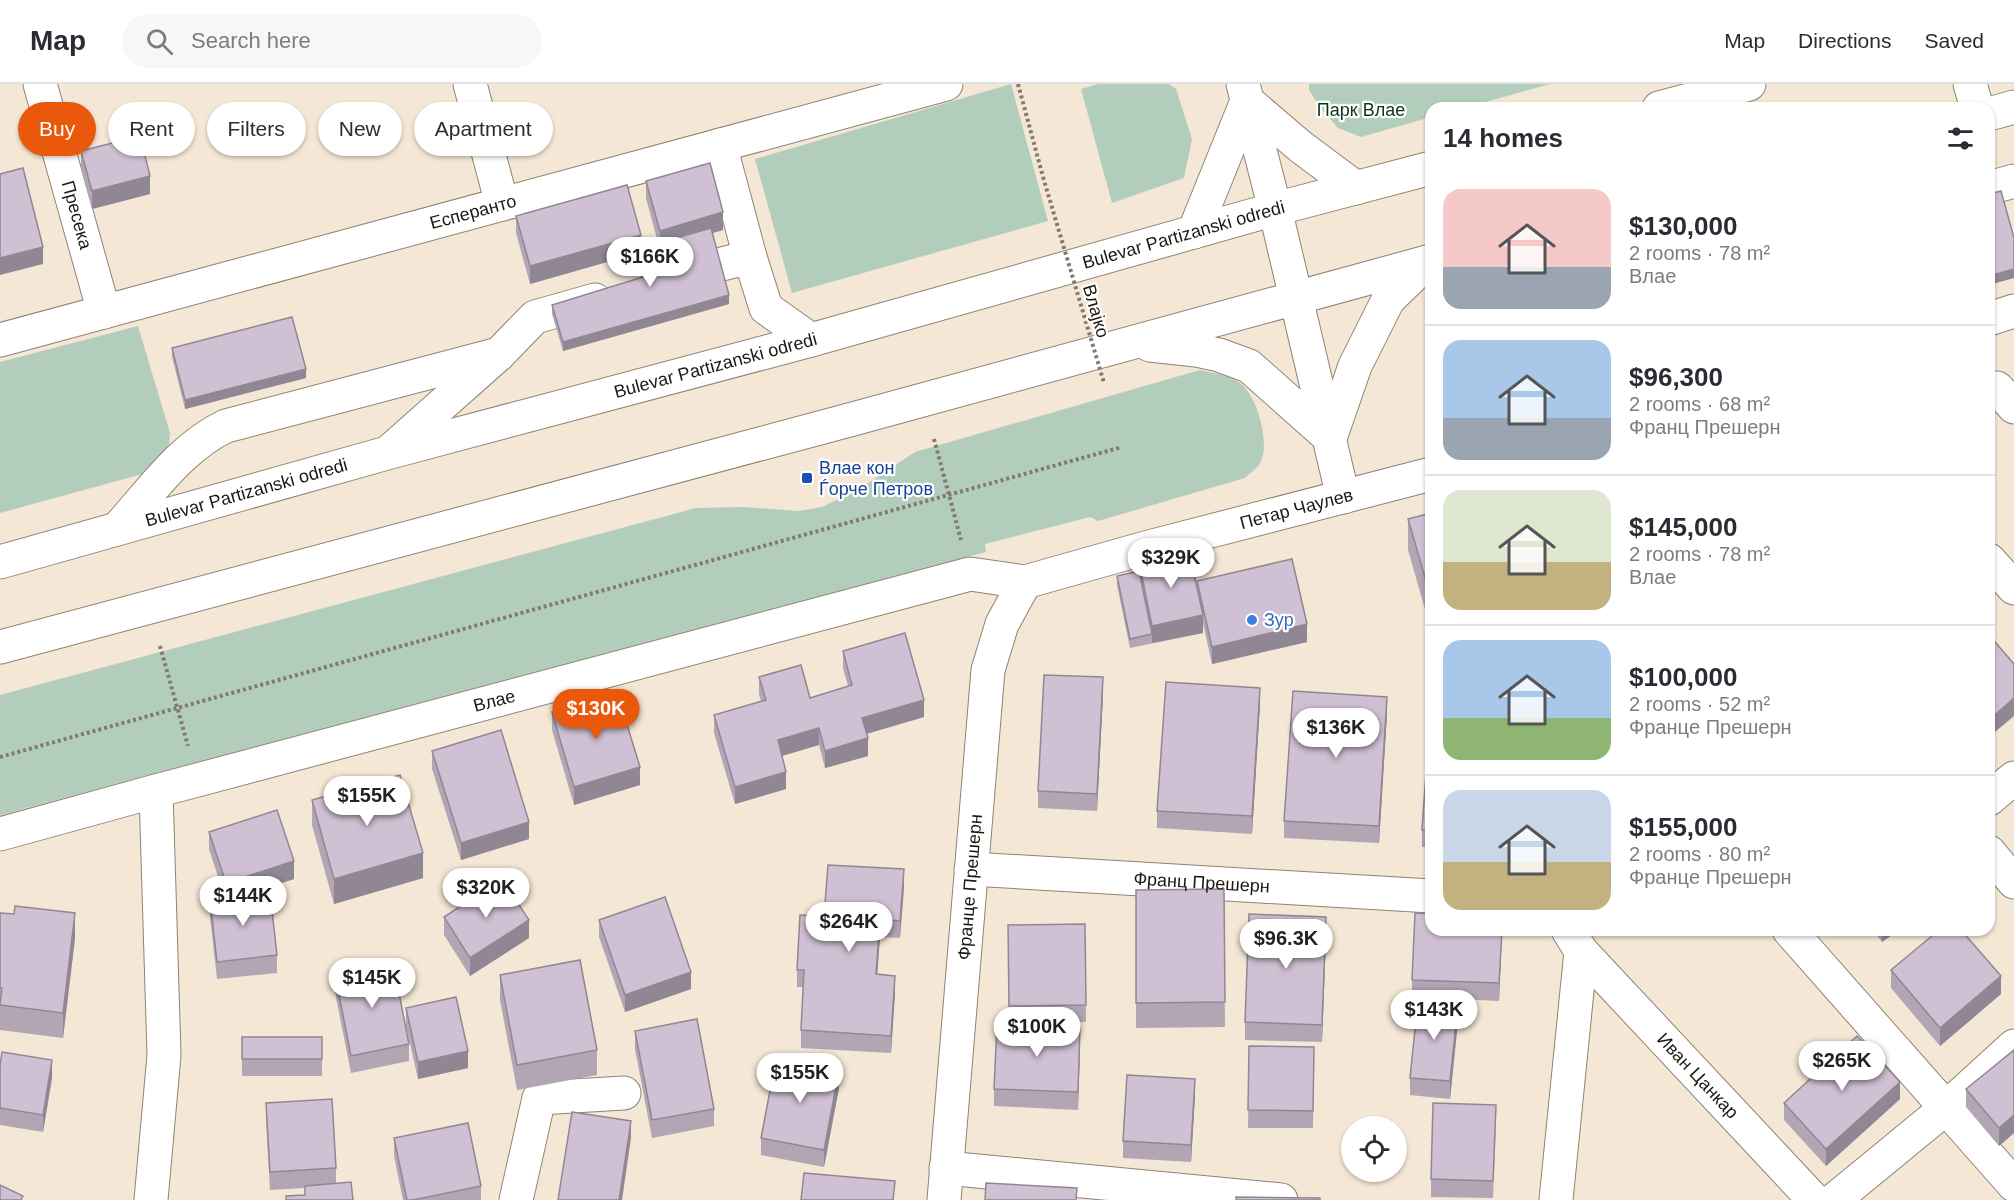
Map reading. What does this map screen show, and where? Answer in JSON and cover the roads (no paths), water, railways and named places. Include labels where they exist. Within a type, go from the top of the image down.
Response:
[{"type":"street","name":"Пресека","points":[[40,84],[104,312]]},
{"type":"street","points":[[470,84],[502,204]]},
{"type":"street","name":"Есперанто","points":[[0,340],[720,145],[908,89],[946,84]]},
{"type":"street","points":[[1682,102],[1749,84]]},
{"type":"street","points":[[1970,84],[1975,102]]},
{"type":"street","points":[[1245,93],[1301,147],[1356,188]]},
{"type":"street","points":[[1245,93],[1344,496]]},
{"type":"street","points":[[1194,232],[1245,93]]},
{"type":"street","points":[[1995,112],[2014,107]]},
{"type":"street","points":[[720,145],[766,308],[811,340]]},
{"type":"street","name":"Bulevar Partizanski odredi","points":[[0,562],[387,453],[811,340],[1275,209],[1425,170]]},
{"type":"street","points":[[1995,186],[2014,181]]},
{"type":"street","points":[[718,265],[750,257]]},
{"type":"street","points":[[0,646],[1133,343],[1425,262]]},
{"type":"street","points":[[1330,438],[1355,366],[1388,300],[1425,266]]},
{"type":"street","points":[[387,453],[500,354],[535,317],[621,292]]},
{"type":"street","points":[[1995,317],[2014,310]]},
{"type":"street","points":[[1133,343],[1196,350],[1219,355],[1249,366],[1330,438]]},
{"type":"street","points":[[117,529],[188,450],[214,431],[500,354]]},
{"type":"street","name":"Петар Чаулев","points":[[1024,582],[1425,476]]},
{"type":"street","points":[[1995,567],[2014,588]]},
{"type":"street","name":"Влае","points":[[0,834],[970,574],[1024,582]]},
{"type":"street","name":"Францe Прешерн","points":[[944,1200],[988,670],[1002,624],[1024,582]]},
{"type":"street","points":[[1995,794],[2014,778]]},
{"type":"street","points":[[152,1200],[164,1055],[156,791]]},
{"type":"street","points":[[1995,859],[2014,882]]},
{"type":"street","name":"Франц Прешерн","points":[[971,869],[1425,896]]},
{"type":"street","points":[[1793,936],[2014,1185]]},
{"type":"street","name":"Иван Цанкар","points":[[1557,1200],[1575,941]]},
{"type":"street","name":"Иван Цанкар","points":[[1575,941],[1814,1200]]},
{"type":"street","points":[[1834,1200],[1946,1108],[2014,1046]]},
{"type":"street","points":[[516,1200],[539,1098],[624,1093]]},
{"type":"street","points":[[946,1168],[1281,1200]]},
{"type":"place","name":"Влае кон Ѓорче Петров","points":[[807,478]]},
{"type":"place","name":"Зур","points":[[1252,620]]},
{"type":"park label","name":"Парк Влае","points":[[1361,110]]}]
